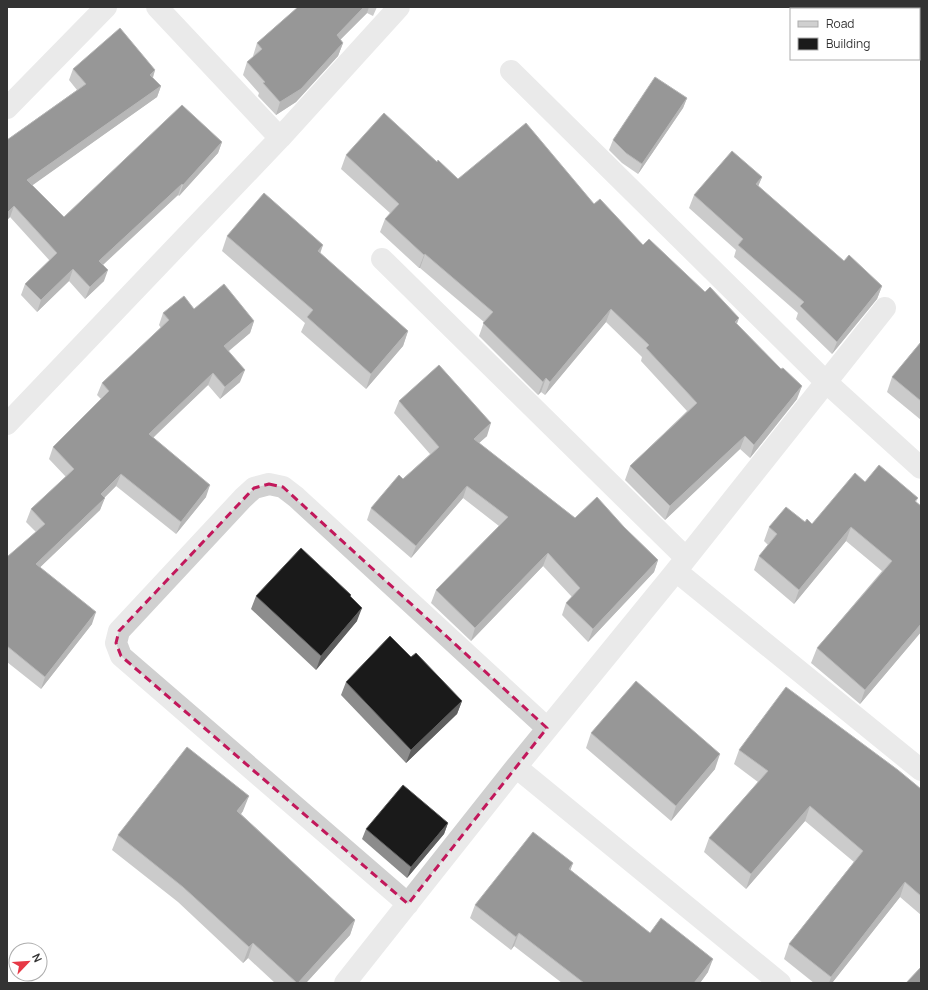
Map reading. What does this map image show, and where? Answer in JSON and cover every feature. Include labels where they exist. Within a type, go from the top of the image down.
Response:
[{"type":"street","points":[[7,108],[106,7]]},
{"type":"street","points":[[157,7],[280,138]]},
{"type":"street","points":[[7,424],[280,138],[399,7]]},
{"type":"street","points":[[511,71],[826,382],[921,468]]},
{"type":"street","points":[[382,259],[681,565],[921,770]]},
{"type":"street","points":[[345,983],[547,728],[681,565],[886,308]]},
{"type":"street","points":[[408,904],[121,656],[116,643],[119,631],[254,488],[269,484],[284,487],[547,728]]},
{"type":"street","points":[[516,767],[780,983]]},
{"type":"highlighted area","points":[[269,484],[283,487],[547,728],[408,904],[121,656],[116,643],[119,631],[254,488]]},
{"type":"building","points":[[298,7],[364,7],[337,35],[343,43],[301,89],[280,102],[247,62],[262,49],[257,43]]},
{"type":"building","points":[[120,28],[155,70],[150,75],[161,86],[27,180],[64,217],[182,105],[222,142],[183,185],[182,184],[99,261],[108,270],[90,287],[73,269],[41,300],[25,284],[57,253],[14,206],[7,213],[7,140],[86,84],[73,69]]},
{"type":"building","points":[[655,77],[687,98],[642,164],[626,153],[613,140]]},
{"type":"building","points":[[384,113],[437,162],[438,160],[458,179],[526,123],[594,204],[600,199],[643,245],[649,239],[705,292],[710,287],[739,318],[735,322],[781,369],[783,368],[802,386],[754,445],[745,436],[670,506],[630,466],[697,403],[646,348],[649,345],[611,309],[550,382],[546,378],[543,382],[483,323],[493,312],[425,254],[424,255],[385,219],[399,204],[346,155]]},
{"type":"building","points":[[732,151],[762,177],[756,184],[844,261],[849,255],[882,286],[837,342],[800,306],[804,302],[738,245],[743,239],[694,195]]},
{"type":"building","points":[[264,193],[323,245],[318,251],[408,331],[371,374],[307,317],[313,310],[227,236]]},
{"type":"building","points":[[224,284],[254,321],[224,346],[245,370],[225,387],[213,373],[149,434],[210,485],[181,522],[121,474],[101,494],[105,498],[36,564],[96,612],[45,677],[7,646],[7,557],[45,524],[31,509],[74,469],[53,447],[109,391],[102,383],[169,320],[163,313],[184,296],[194,309]]},
{"type":"building","points":[[921,342],[921,401],[892,377]]},
{"type":"building","points":[[439,365],[491,423],[474,439],[575,518],[597,497],[624,527],[658,560],[593,629],[566,603],[580,588],[548,553],[475,628],[436,590],[508,517],[467,486],[416,546],[371,508],[399,475],[403,479],[439,447],[399,401]]},
{"type":"building","points":[[879,465],[918,498],[915,501],[921,506],[921,624],[865,690],[817,648],[892,561],[851,527],[799,590],[759,556],[777,534],[769,527],[786,507],[805,522],[807,519],[812,524],[855,473],[865,482]]},
{"type":"building","points":[[301,548],[351,595],[350,596],[362,608],[321,656],[256,596]]},
{"type":"building","points":[[390,636],[411,657],[416,653],[462,701],[411,750],[346,682]]},
{"type":"building","points":[[636,681],[720,754],[676,806],[591,733]]},
{"type":"building","points":[[786,687],[898,770],[921,789],[921,896],[905,882],[831,977],[789,944],[863,851],[810,806],[751,874],[709,838],[768,771],[739,750]]},
{"type":"building","points":[[187,747],[249,796],[237,811],[355,920],[298,983],[253,943],[249,947],[183,887],[118,835]]},
{"type":"building","points":[[403,785],[448,823],[411,867],[366,829]]},
{"type":"building","points":[[533,832],[573,863],[569,869],[650,933],[661,918],[713,959],[694,983],[584,983],[519,933],[516,937],[475,905]]},
{"type":"building","points":[[921,967],[921,983],[906,983]]}]
